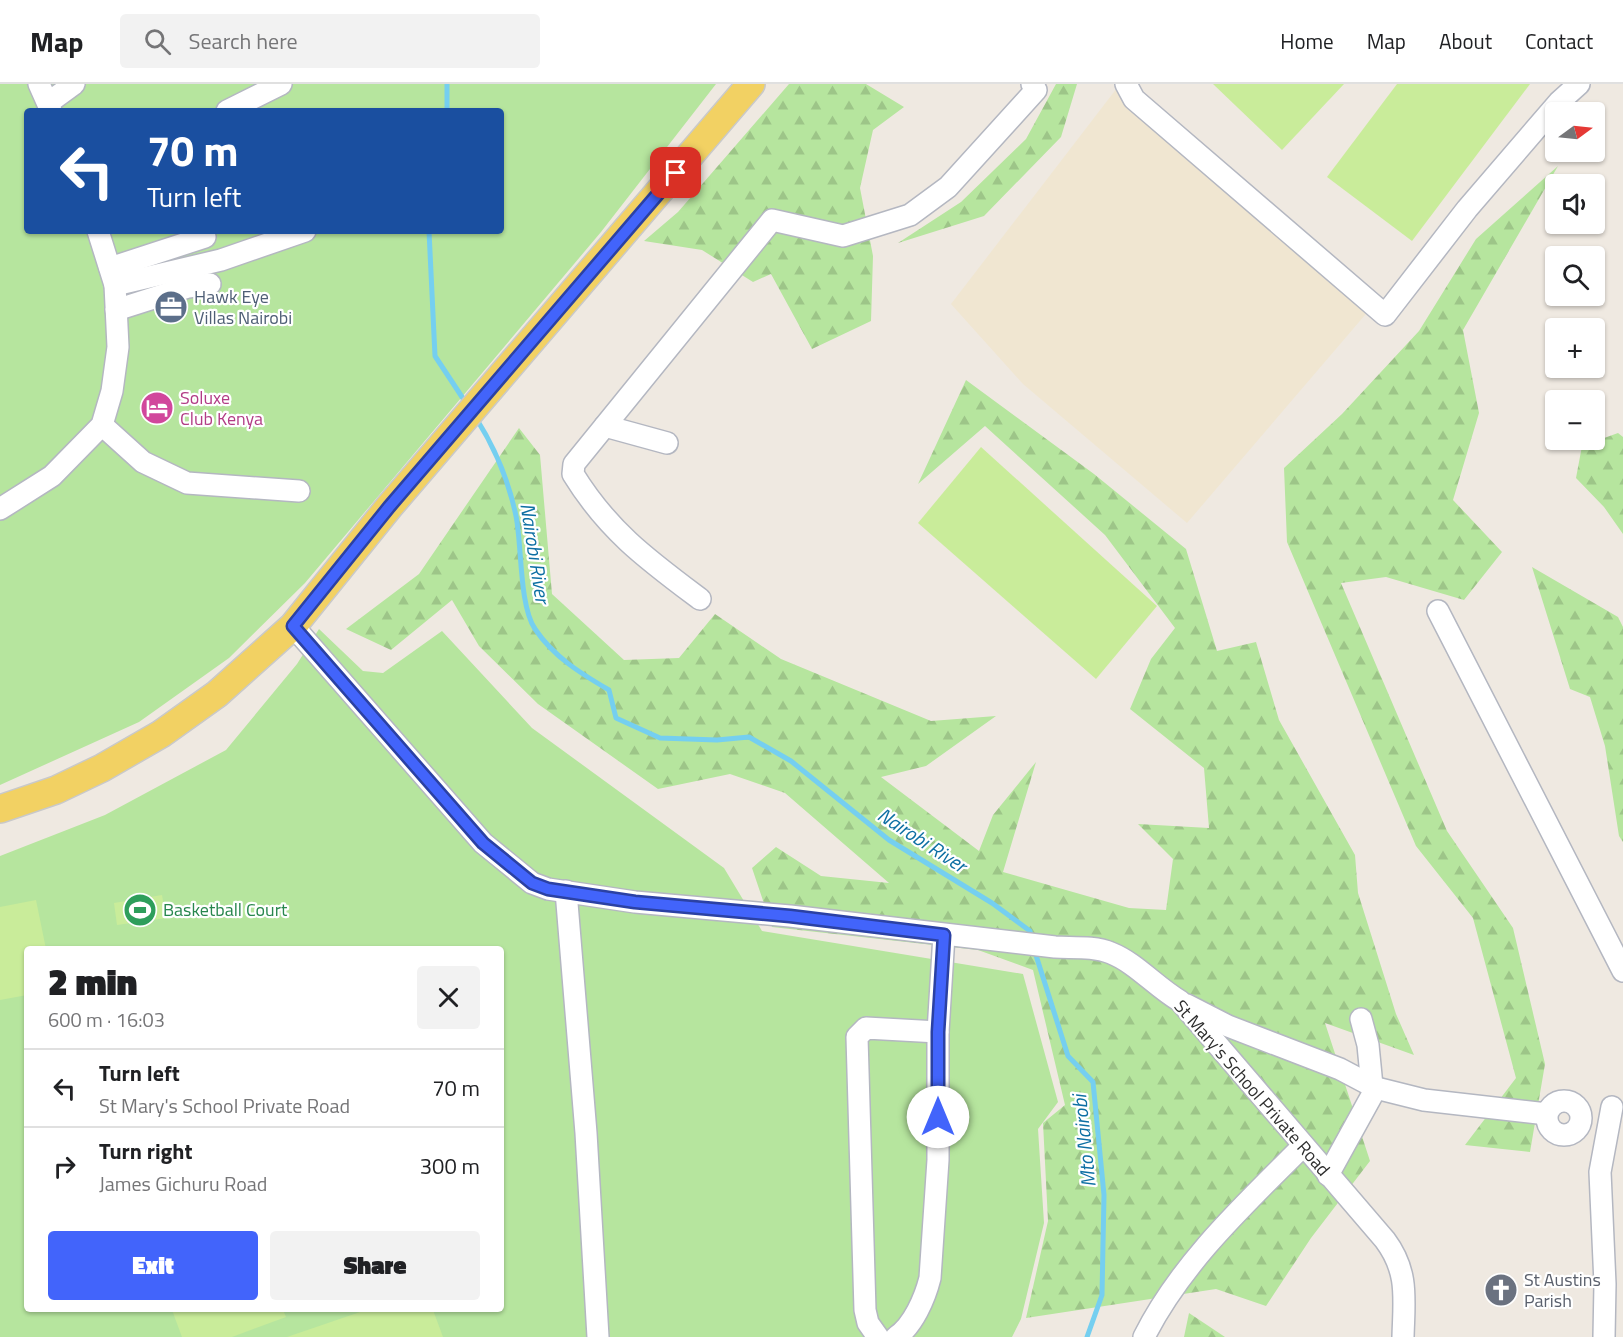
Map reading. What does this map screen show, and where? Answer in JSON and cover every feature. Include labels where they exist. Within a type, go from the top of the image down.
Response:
[{"type":"main road","points":[[0,809],[56,790],[160,734],[217,694],[293,626],[471,411],[751,84]]},
{"type":"street","points":[[39,84],[50,107],[74,84]]},
{"type":"street","points":[[233,108],[281,84]]},
{"type":"street","points":[[700,599],[628,544],[603,518],[573,474],[574,464],[772,220],[843,236],[910,214],[948,187],[1036,90],[1032,84]]},
{"type":"street","points":[[1126,84],[1134,99],[1385,315],[1467,209],[1559,102],[1579,84]]},
{"type":"street","points":[[0,508],[52,476],[102,424],[112,391],[118,347],[113,277],[99,234]]},
{"type":"street","points":[[113,277],[221,260],[295,234]]},
{"type":"street","points":[[113,277],[205,237]]},
{"type":"street","points":[[116,310],[188,287],[210,284]]},
{"type":"street","points":[[102,424],[143,462],[187,483],[299,491]]},
{"type":"street","points":[[605,426],[667,443]]},
{"type":"street","points":[[1438,611],[1623,971]]},
{"type":"street","name":"St Mary's School Private Road","points":[[293,626],[483,843],[532,883],[635,902],[790,916],[1109,952],[1127,961],[1158,988],[1180,1001],[1398,1258],[1404,1289],[1403,1337]]},
{"type":"street","points":[[566,891],[586,1133],[598,1337]]},
{"type":"street","points":[[896,1337],[908,1325],[926,1292],[930,1278],[938,1160],[938,1032],[944,935]]},
{"type":"street","points":[[1180,1001],[1228,1026],[1341,1069],[1374,1087],[1433,1102],[1547,1114],[1550,1128],[1562,1135],[1576,1130],[1582,1117],[1617,1109],[1600,1172],[1605,1284],[1604,1337]]},
{"type":"street","points":[[1329,1175],[1374,1087],[1368,1045],[1361,1019]]},
{"type":"street","points":[[878,1337],[868,1323],[865,1310],[857,1037],[866,1028],[938,1032]]},
{"type":"street","points":[[1144,1337],[1181,1276],[1303,1146]]},
{"type":"shaded area","points":[[1117,88],[1371,308],[1187,523],[1023,384],[951,304]]},
{"type":"green space","points":[[0,84],[716,84],[601,232],[305,583],[229,658],[139,722],[0,785]]},
{"type":"green space","points":[[789,84],[866,84],[904,107],[873,130],[860,188],[873,256],[871,321],[812,349],[771,274],[753,282],[702,250],[644,241],[678,212]]},
{"type":"green space","points":[[1056,84],[1077,84],[1061,137],[984,216],[898,243],[961,202],[1026,139]]},
{"type":"green space","points":[[1213,84],[1344,84],[1282,150]]},
{"type":"green space","points":[[1397,84],[1530,84],[1412,241],[1327,177]]},
{"type":"green space","points":[[1545,178],[1545,188],[1463,330],[1479,413],[1453,500],[1502,552],[1464,600],[1386,577],[1341,583],[1447,831],[1513,928],[1545,1064],[1530,1152],[1465,1145],[1516,1078],[1473,918],[1416,846],[1287,542],[1284,468],[1342,414],[1419,331],[1476,239]]},
{"type":"green space","points":[[966,380],[1094,474],[1186,549],[1217,651],[1256,642],[1279,720],[1355,855],[1358,893],[1396,1014],[1414,1055],[1325,1023],[1370,1161],[1311,1238],[1266,1306],[1216,1289],[1026,1318],[1048,1221],[1043,1123],[1065,1105],[1033,970],[978,950],[772,927],[752,868],[776,847],[821,876],[889,883],[785,793],[730,774],[658,789],[538,704],[479,646],[452,600],[391,650],[346,629],[419,574],[519,428],[540,455],[552,594],[624,660],[679,658],[715,614],[781,659],[931,721],[996,716],[926,766],[881,777],[979,851],[993,815],[1036,762],[1003,872],[1129,908],[1166,910],[1173,859],[1138,824],[1209,828],[1204,768],[1130,709],[1151,659],[1175,628],[1105,535],[985,426],[918,484]]},
{"type":"green space","points":[[1618,433],[1623,437],[1623,534],[1604,507],[1576,478],[1581,450],[1605,450],[1605,438]]},
{"type":"green space","points":[[981,447],[1157,606],[1096,679],[918,523]]},
{"type":"green space","points":[[1532,567],[1618,617],[1623,627],[1623,842],[1619,836],[1605,746],[1590,697],[1570,689]]},
{"type":"green space","points":[[319,629],[363,671],[383,673],[442,631],[532,728],[724,868],[762,931],[1023,974],[1058,1102],[1038,1129],[1044,1223],[1021,1319],[1012,1337],[0,1337],[0,856],[105,815],[226,750],[297,664]]},
{"type":"green space","name":"Basketball Court","points":[[162,895],[166,918],[117,925],[114,903]]},
{"type":"green space","points":[[36,900],[45,946],[24,946],[24,996],[0,1000],[0,907]]},
{"type":"green space","points":[[173,1312],[284,1312],[286,1317],[232,1337],[182,1337]]},
{"type":"green space","points":[[360,1312],[434,1312],[443,1337],[287,1337]]},
{"type":"green space","points":[[1189,1313],[1225,1337],[1184,1337]]},
{"type":"waterway","name":"Nairobi River","points":[[447,84],[447,108]]},
{"type":"waterway","name":"Nairobi River","points":[[429,234],[435,356],[466,403]]},
{"type":"waterway","name":"Nairobi River","points":[[476,418],[500,466],[513,503],[526,605],[535,629],[559,656],[609,690],[616,718],[660,738],[717,740],[749,737],[791,761],[889,840],[992,903],[1030,931],[1032,940]]},
{"type":"waterway","name":"Mto Nairobi","points":[[1034,949],[1068,1056],[1093,1082],[1104,1195],[1102,1295],[1087,1337]]},
{"type":"place","name":"Hawk Eye Villas Nairobi","points":[[171,307]]},
{"type":"place","name":"Soluxe Club Kenya","points":[[157,408]]},
{"type":"place","name":"Basketball Court","points":[[140,910]]},
{"type":"place","name":"St Austins Parish","points":[[1501,1290]]},
{"type":"route","points":[[676,173],[389,507],[293,626],[483,843],[532,883],[548,889],[635,902],[790,916],[944,935],[938,1032],[938,1117]]}]
